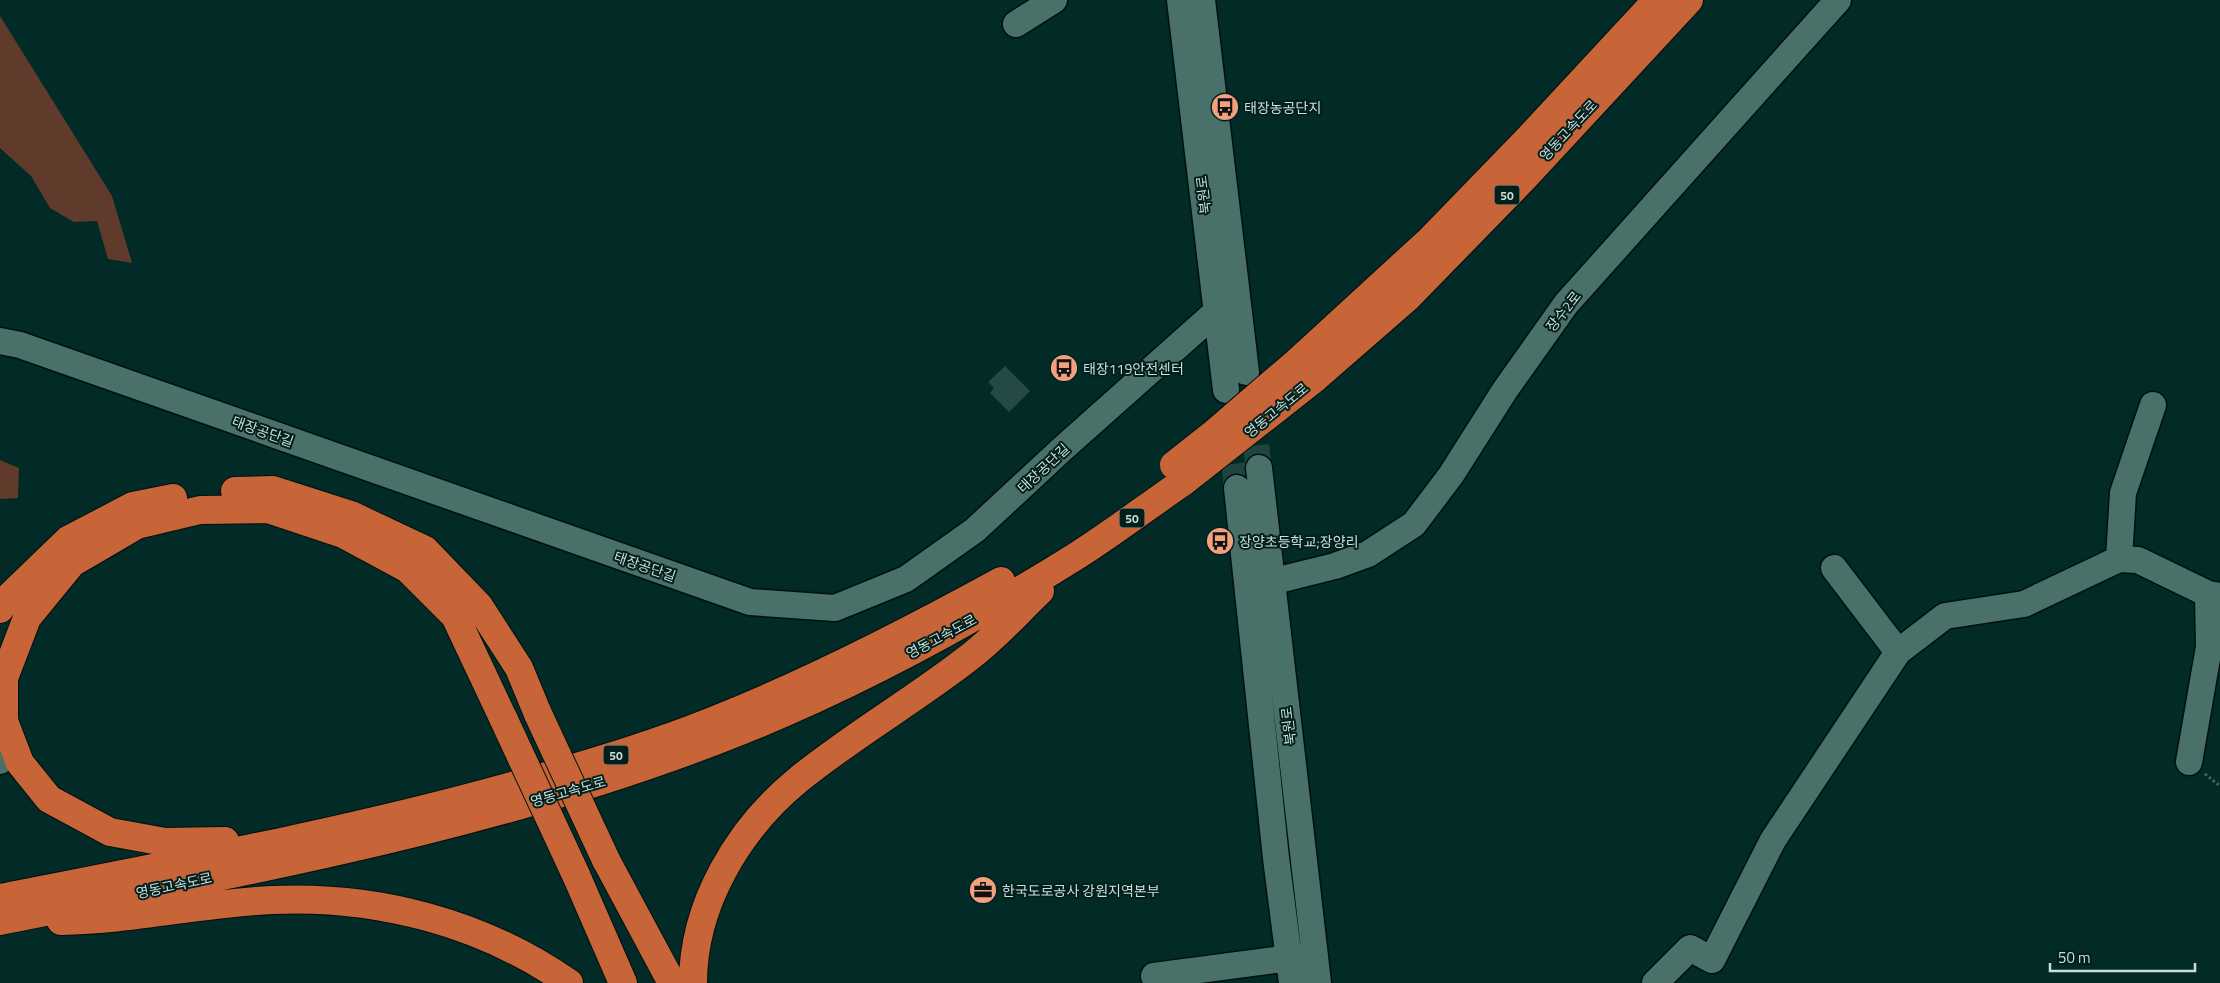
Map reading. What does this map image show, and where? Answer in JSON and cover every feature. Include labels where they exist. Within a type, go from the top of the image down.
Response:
[{"type":"highway","name":"영동고속도로","points":[[1306,371],[1527,140],[1657,0]]},
{"type":"highway","name":"영동고속도로","points":[[0,922],[361,846],[496,812],[625,774],[745,730],[858,678],[954,630],[1080,554],[1179,473],[1212,435],[1306,371],[1407,298],[1524,178],[1689,0]]},
{"type":"highway","name":"영동고속도로","points":[[0,898],[299,839],[468,798],[607,758],[714,720],[830,670],[926,622],[1027,567],[1104,515],[1179,473]]},
{"type":"highway","points":[[0,609],[7,599],[68,540],[133,506],[202,491],[273,490],[351,515],[425,550],[479,606],[519,668],[538,714],[606,860],[672,983]]},
{"type":"highway","points":[[299,839],[165,842],[110,832],[49,799],[20,764],[4,721],[4,678],[27,618],[72,563],[137,525],[200,510],[268,509],[343,534],[408,569],[455,616],[576,875],[623,983]]},
{"type":"highway","points":[[693,983],[693,964],[704,912],[726,865],[755,823],[797,781],[972,656],[1080,554]]},
{"type":"highway","points":[[0,922],[98,920],[273,900],[351,903],[396,908],[444,921],[542,964],[569,983]]},
{"type":"street","points":[[1016,24],[1054,0]]},
{"type":"street","name":"북원로","points":[[1180,0],[1227,311],[1246,372]]},
{"type":"street","name":"북원로","points":[[1202,0],[1227,311],[1226,390]]},
{"type":"street","name":"장수2로","points":[[1259,581],[1335,566],[1368,554],[1414,524],[1452,475],[1505,390],[1566,304],[1838,0]]},
{"type":"street","name":"태장공단길","points":[[0,341],[30,349],[750,602],[835,608],[906,579],[975,530],[1060,451],[1227,311]]},
{"type":"street","points":[[2119,560],[2123,493],[2153,405]]},
{"type":"street","name":"북원로","points":[[1259,468],[1259,581],[1276,858],[1290,971]]},
{"type":"street","name":"북원로","points":[[1238,488],[1259,581],[1316,954],[1318,983]]},
{"type":"street","points":[[1655,983],[1690,948],[1712,960],[1773,840],[1898,652],[1945,616],[2024,604],[2119,560],[2138,560],[2214,595],[2209,647],[2189,762]]},
{"type":"street","points":[[1834,568],[1898,652]]},
{"type":"street","points":[[0,760],[4,678]]},
{"type":"street","points":[[1154,976],[1290,971],[1316,954]]},
{"type":"shaded area","points":[[0,16],[112,196],[132,263],[108,259],[97,221],[74,222],[50,208],[31,176],[0,148]]},
{"type":"shaded area","points":[[0,460],[19,468],[18,498],[0,499]]},
{"type":"building","points":[[1005,366],[1030,391],[1009,412],[990,393],[994,388],[988,382]]},
{"type":"tunnel","points":[[1251,407],[1259,468]]},
{"type":"tunnel","points":[[1230,425],[1237,488]]},
{"type":"place","name":"태장농공단지","points":[[1225,107]]},
{"type":"place","name":"태장119안전센터","points":[[1064,368]]},
{"type":"place","name":"장양초등학교;장양리","points":[[1220,541]]},
{"type":"place","name":"한국도로공사 강원지역본부","points":[[983,890]]}]
